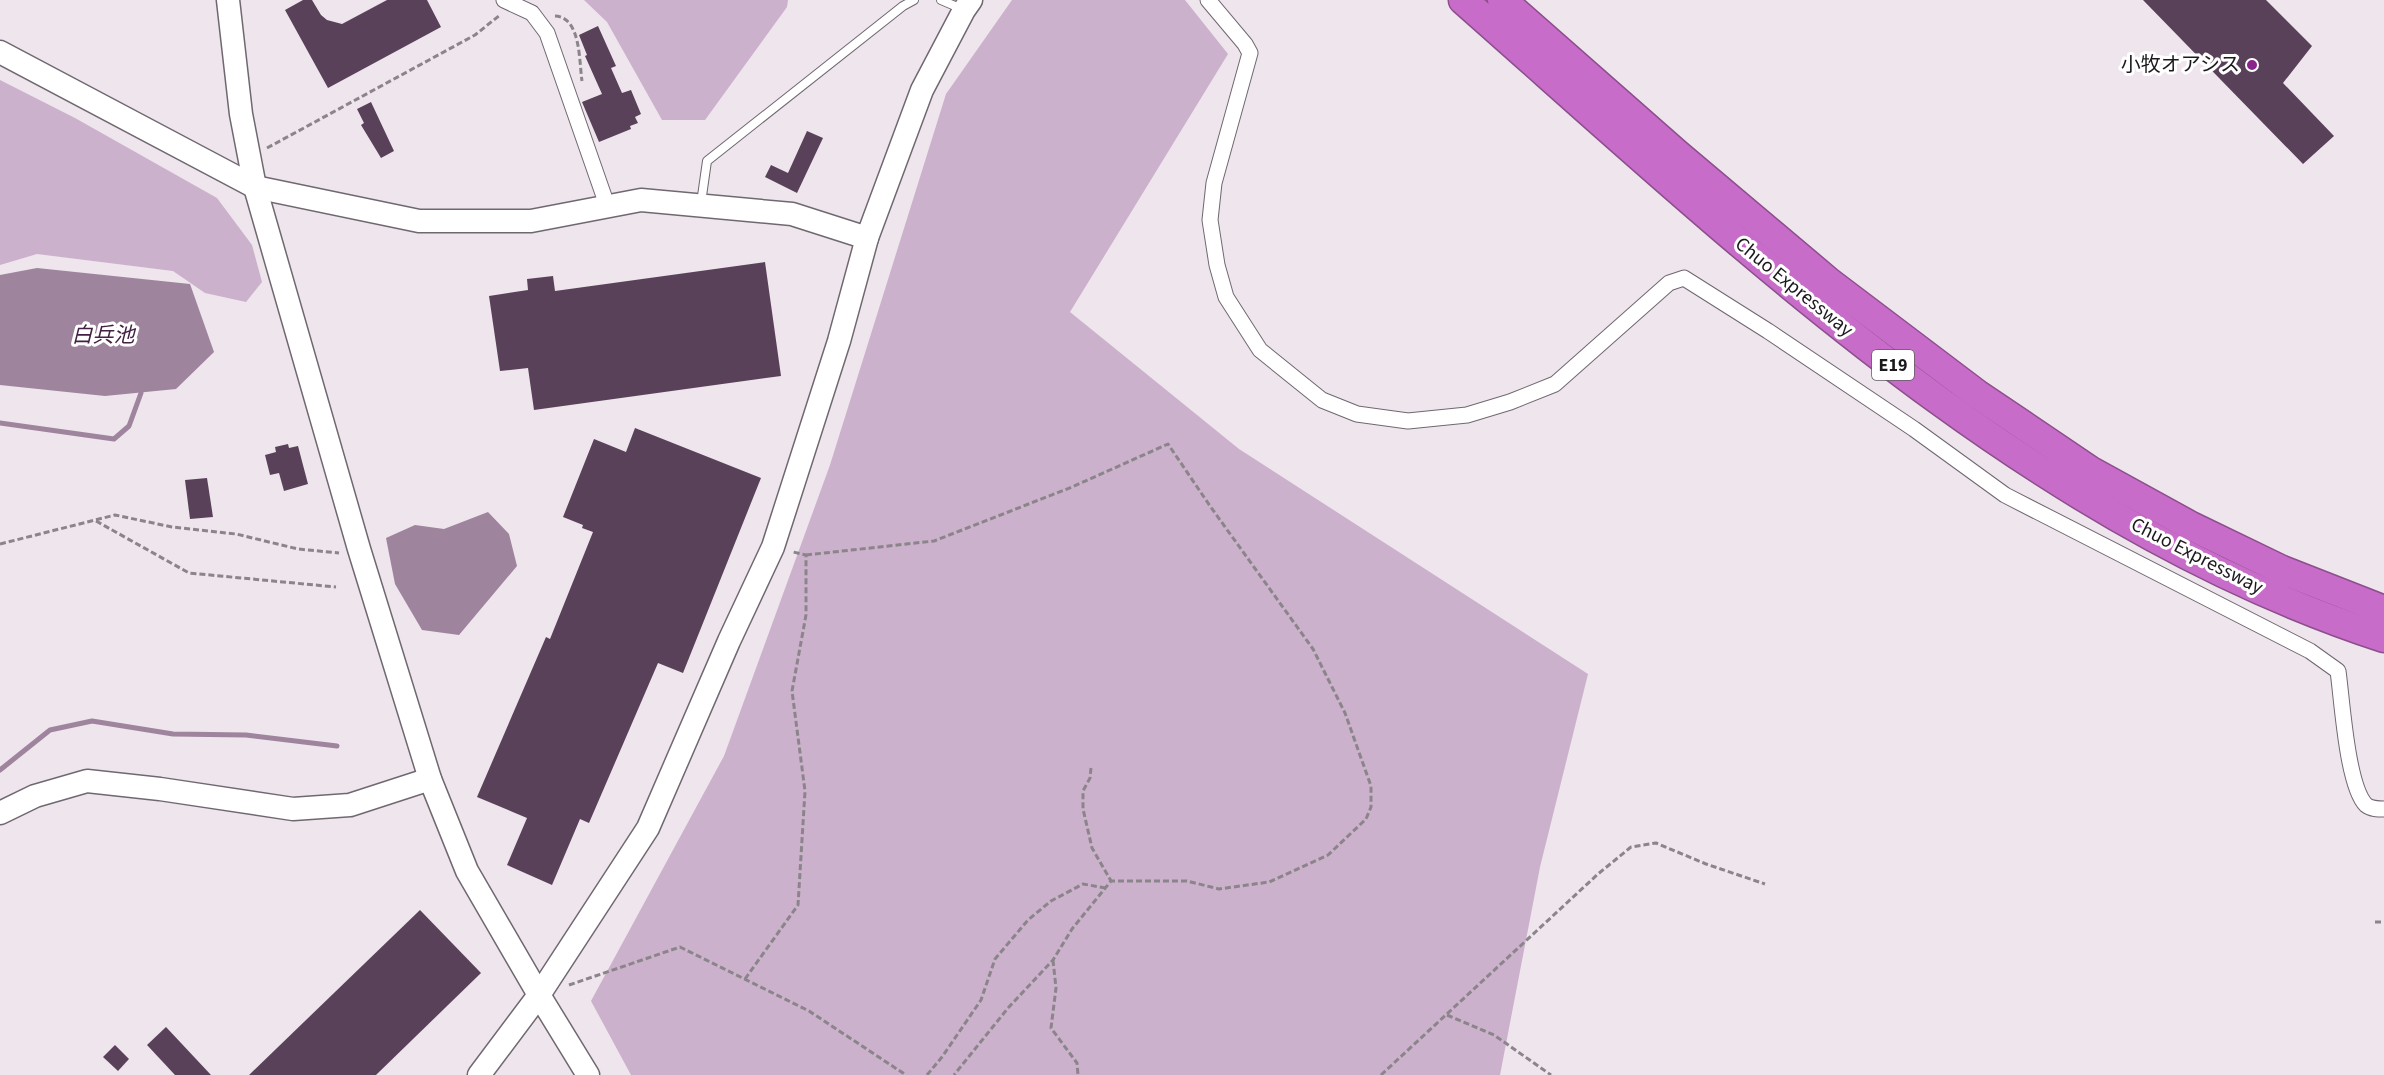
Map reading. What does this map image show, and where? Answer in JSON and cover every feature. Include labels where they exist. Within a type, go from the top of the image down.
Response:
[{"type":"highway","name":"Chuo Expressway","points":[[1462,0],[1812,304],[1962,417],[2077,494],[2178,550],[2271,594],[2384,638]]},
{"type":"highway","name":"Chuo Expressway","points":[[1502,0],[1668,146],[1828,282],[1977,394],[2091,471],[2191,526],[2282,570],[2384,610]]},
{"type":"street","points":[[228,0],[241,114],[255,187],[359,549],[430,779],[467,871],[588,1075]]},
{"type":"street","points":[[1208,0],[1250,53],[1214,183],[1210,220],[1217,265],[1226,297],[1260,350],[1322,400],[1357,414],[1408,421],[1467,415],[1510,402],[1555,384],[1669,284],[1684,278],[1914,429],[2005,495],[2310,651],[2338,671],[2352,777],[2366,804],[2375,809],[2384,809]]},
{"type":"street","points":[[508,2],[532,13],[547,33],[608,205]]},
{"type":"street","points":[[479,1075],[539,995],[648,828],[729,641],[773,547],[839,341],[867,238],[922,90],[967,5]]},
{"type":"street","points":[[0,52],[255,187],[419,221],[531,221],[641,200],[792,214],[867,238]]},
{"type":"street","points":[[0,813],[35,796],[87,781],[160,789],[293,809],[350,806],[430,779]]},
{"type":"lane","points":[[701,206],[707,161],[903,6],[914,0]]},
{"type":"lane","points":[[941,0],[967,5]]},
{"type":"path","points":[[250,158],[475,35],[508,2]]},
{"type":"path","points":[[539,22],[552,16],[561,16],[570,21],[574,30],[583,84]]},
{"type":"path","points":[[773,547],[806,555],[934,541],[1072,487],[1168,444],[1313,649],[1345,713],[1371,786],[1371,807],[1366,819],[1328,855],[1269,882],[1219,889],[1187,881],[1111,881]]},
{"type":"path","points":[[0,544],[116,515],[172,526],[236,534],[298,549],[339,553],[359,549]]},
{"type":"path","points":[[95,520],[189,573],[336,587]]},
{"type":"path","points":[[745,979],[798,905],[805,791],[792,691],[806,615],[806,555]]},
{"type":"path","points":[[1091,768],[1090,778],[1083,791],[1083,809],[1092,848],[1111,881]]},
{"type":"path","points":[[1382,1075],[1598,874],[1631,847],[1656,843],[1706,864],[1765,884]]},
{"type":"path","points":[[954,1075],[1008,1008],[1053,960],[1072,929],[1111,881]]},
{"type":"path","points":[[927,1075],[981,1000],[995,959],[1028,920],[1051,901],[1083,884],[1106,888]]},
{"type":"path","points":[[2375,922],[2384,922]]},
{"type":"path","points":[[539,995],[680,947],[809,1011],[906,1075]]},
{"type":"path","points":[[1053,960],[1056,988],[1051,1028],[1077,1063],[1078,1075]]},
{"type":"path","points":[[1447,1015],[1494,1035],[1551,1075]]},
{"type":"shaded area","points":[[584,0],[788,0],[787,7],[705,120],[662,120],[607,22]]},
{"type":"shaded area","points":[[1012,0],[1185,0],[1228,54],[1070,312],[1239,449],[1588,674],[1540,867],[1500,1075],[631,1075],[591,1001],[724,756],[830,465],[946,94]]},
{"type":"shaded area","points":[[0,80],[75,118],[217,198],[252,245],[262,282],[246,302],[205,293],[173,271],[37,254],[0,265]]},
{"type":"water","name":"白兵池","points":[[37,268],[190,284],[214,352],[176,389],[105,396],[0,385],[0,275]]},
{"type":"water","points":[[488,512],[509,534],[517,566],[459,635],[422,630],[395,584],[386,538],[415,525],[444,529]]},
{"type":"building","points":[[303,0],[312,0],[327,20],[342,24],[387,0],[427,0],[441,27],[328,88],[285,10]]},
{"type":"building","name":"小牧オアシス","points":[[2143,0],[2266,0],[2312,46],[2283,83],[2334,136],[2303,164]]},
{"type":"building","points":[[598,26],[616,66],[611,68],[622,93],[631,90],[641,114],[635,117],[638,123],[630,126],[631,129],[599,142],[582,102],[602,94],[585,56],[587,55],[579,35]]},
{"type":"building","points":[[371,102],[394,151],[381,158],[361,125],[364,123],[357,109]]},
{"type":"building","points":[[807,131],[823,138],[797,193],[765,177],[771,165],[788,173]]},
{"type":"building","points":[[765,262],[781,376],[534,410],[528,368],[500,371],[489,296],[528,290],[527,279],[553,276],[555,291]]},
{"type":"building","points":[[635,428],[761,478],[683,673],[658,663],[589,823],[580,819],[552,885],[507,865],[527,818],[477,797],[546,637],[550,639],[593,532],[563,517],[594,439],[626,452]]},
{"type":"building","points":[[288,444],[289,448],[298,446],[308,484],[284,491],[279,473],[270,475],[265,455],[276,452],[275,447]]},
{"type":"building","points":[[207,478],[213,517],[190,519],[185,480]]},
{"type":"building","points":[[420,910],[481,973],[376,1075],[249,1075]]},
{"type":"building","points":[[166,1027],[211,1075],[175,1075],[147,1045]]},
{"type":"building","points":[[115,1045],[129,1059],[118,1071],[103,1057]]},
{"type":"waterway","points":[[0,423],[114,439],[129,426],[141,393]]},
{"type":"waterway","points":[[0,770],[50,730],[92,721],[173,734],[246,735],[337,746]]},
{"type":"place","name":"小牧オアシス","points":[[2252,65]]}]
